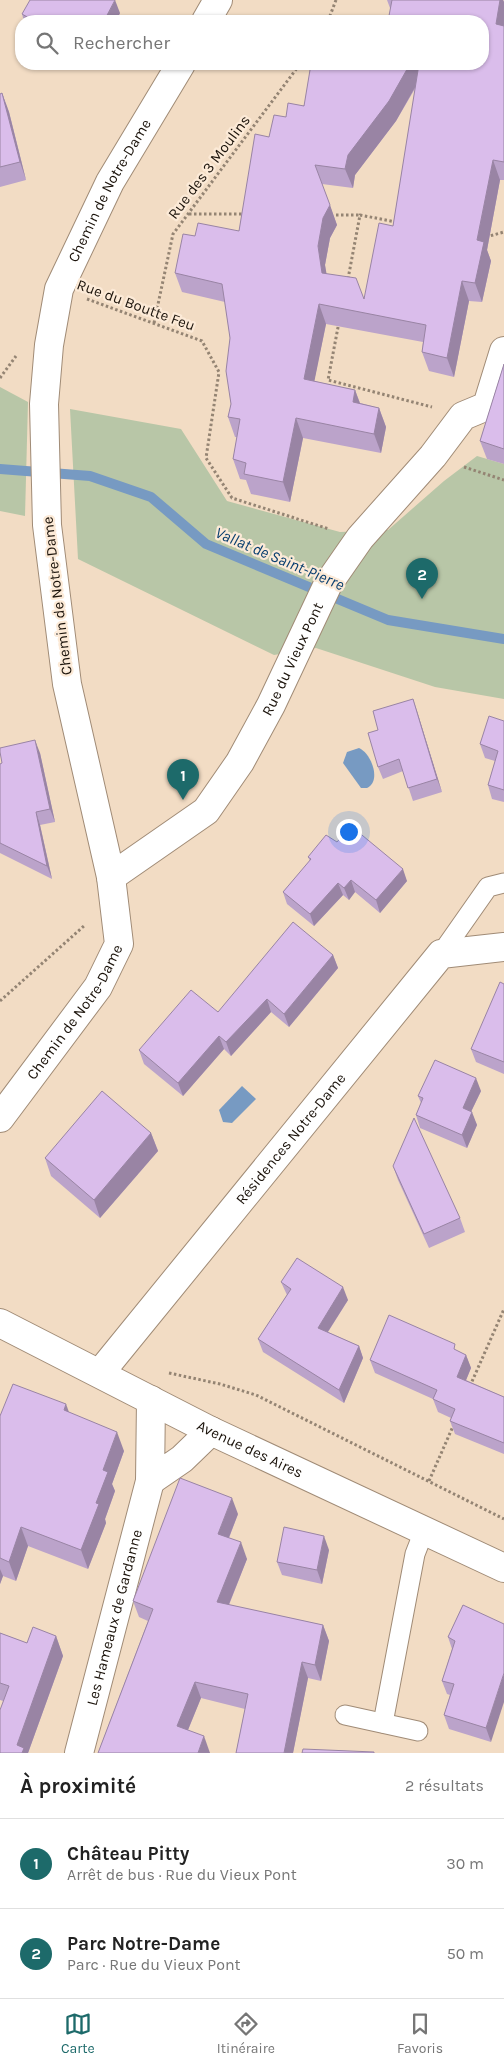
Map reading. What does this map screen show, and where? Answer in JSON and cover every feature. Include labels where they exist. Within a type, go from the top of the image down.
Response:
[{"type":"street","points":[[209,15],[218,0]]},
{"type":"street","name":"Chemin de Notre-Dame","points":[[0,1118],[98,987],[119,944],[112,888],[67,684],[47,525],[44,404],[48,345],[59,289],[110,182],[177,70]]},
{"type":"street","points":[[463,416],[487,406],[504,351]]},
{"type":"street","name":"Rue du Vieux Pont","points":[[112,888],[206,811],[240,762],[271,705],[324,593],[360,538],[433,456],[463,416]]},
{"type":"street","points":[[441,954],[504,948]]},
{"type":"street","name":"Résidences Notre-Dame","points":[[100,1373],[441,954]]},
{"type":"street","name":"Avenue des Aires","points":[[0,1322],[211,1431],[504,1568]]},
{"type":"street","name":"Les Hameaux de Gardanne","points":[[79,1753],[150,1482],[151,1400]]},
{"type":"street","points":[[150,1482],[182,1459],[211,1431]]},
{"type":"lane","points":[[441,954],[488,887],[504,883]]},
{"type":"lane","points":[[383,1723],[415,1554],[424,1531]]},
{"type":"lane","points":[[345,1715],[418,1731]]},
{"type":"path","points":[[330,15],[336,0]]},
{"type":"path","name":"Rue des 3 Moulins","points":[[154,323],[173,234],[296,70]]},
{"type":"path","points":[[188,214],[248,214]]},
{"type":"path","points":[[336,215],[360,215],[406,223]]},
{"type":"path","points":[[347,283],[360,215]]},
{"type":"path","points":[[480,236],[489,238],[504,232]]},
{"type":"path","name":"Rue du Boutte Feu","points":[[59,289],[202,341],[219,372],[206,458],[232,498],[360,538]]},
{"type":"path","points":[[341,312],[328,380],[463,416]]},
{"type":"path","points":[[433,456],[504,480]]},
{"type":"path","points":[[0,1001],[112,888]]},
{"type":"path","points":[[468,1391],[504,1309]]},
{"type":"path","points":[[161,1372],[220,1384],[256,1395],[504,1519]]},
{"type":"path","points":[[429,1482],[457,1418]]},
{"type":"green space","points":[[0,387],[28,402],[25,516],[0,511]]},
{"type":"green space","points":[[70,409],[181,429],[227,501],[340,532],[388,530],[444,481],[477,456],[504,464],[504,699],[435,687],[316,648],[274,655],[78,559]]},
{"type":"water","points":[[359,748],[367,755],[373,767],[374,779],[367,788],[361,788],[343,763],[347,752]]},
{"type":"water","points":[[242,1086],[256,1099],[232,1123],[223,1122],[219,1110]]},
{"type":"building","points":[[30,0],[115,0],[107,15],[22,14]]},
{"type":"building","points":[[392,0],[500,0],[496,24],[504,26],[504,162],[493,160],[477,240],[484,242],[475,283],[462,281],[447,358],[422,352],[426,325],[319,304],[304,379],[355,390],[353,402],[379,408],[374,434],[296,418],[283,482],[244,474],[246,463],[233,459],[240,419],[228,417],[231,404],[226,371],[230,338],[222,284],[175,273],[183,234],[195,236],[198,223],[239,231],[255,134],[269,137],[274,115],[286,117],[288,103],[304,106],[310,70],[407,70],[389,101],[348,155],[345,169],[315,165],[330,205],[323,218],[318,246],[322,273],[356,278],[364,299],[379,223],[393,226],[418,70],[489,70],[489,15],[389,15]]},
{"type":"building","points":[[2,93],[20,162],[0,167],[0,94]]},
{"type":"building","points":[[504,364],[504,449],[480,441]]},
{"type":"building","points":[[413,699],[437,779],[408,788],[399,759],[378,767],[368,733],[378,730],[373,711]]},
{"type":"building","points":[[489,716],[504,721],[504,790],[488,785],[498,751],[480,744]]},
{"type":"building","points":[[35,740],[50,809],[36,812],[47,866],[0,843],[0,764],[2,763],[0,748]]},
{"type":"building","points":[[351,826],[403,869],[376,900],[351,880],[344,888],[338,883],[310,914],[283,892],[311,859],[308,857],[326,835],[337,842]]},
{"type":"building","points":[[293,922],[333,955],[284,1014],[267,999],[226,1042],[219,1036],[178,1083],[139,1050],[191,990],[218,1012]]},
{"type":"building","points":[[500,982],[504,984],[504,1062],[471,1049]]},
{"type":"building","points":[[435,1060],[476,1078],[463,1108],[472,1112],[462,1135],[416,1115],[423,1098],[418,1096]]},
{"type":"building","points":[[102,1091],[151,1133],[94,1200],[45,1158]]},
{"type":"building","points":[[414,1118],[460,1218],[424,1234],[393,1166]]},
{"type":"building","points":[[297,1258],[343,1287],[318,1328],[359,1346],[339,1390],[258,1339],[291,1289],[281,1282]]},
{"type":"building","points":[[389,1315],[455,1344],[454,1349],[466,1355],[457,1377],[504,1397],[504,1443],[450,1421],[455,1409],[433,1399],[437,1390],[370,1360]]},
{"type":"building","points":[[13,1384],[66,1404],[64,1410],[117,1432],[103,1470],[108,1472],[96,1503],[99,1504],[81,1550],[21,1527],[9,1562],[0,1558],[0,1416]]},
{"type":"building","points":[[180,1478],[232,1498],[218,1534],[241,1542],[217,1602],[323,1625],[315,1665],[302,1662],[284,1753],[236,1753],[248,1694],[195,1682],[177,1726],[204,1736],[198,1753],[98,1753],[153,1609],[133,1601]]},
{"type":"building","points":[[284,1527],[324,1536],[317,1570],[277,1562]]},
{"type":"building","points":[[463,1605],[504,1624],[504,1673],[486,1728],[444,1715],[454,1684],[442,1681],[455,1641],[448,1637]]},
{"type":"building","points":[[33,1627],[56,1636],[17,1745],[24,1748],[22,1753],[0,1753],[0,1710],[9,1686],[0,1683],[0,1633],[27,1643]]},
{"type":"building","points":[[303,1749],[374,1752],[374,1753],[302,1753]]},
{"type":"waterway","name":"Vallat de Saint-Pierre","points":[[0,469],[90,476],[151,497],[206,544],[388,620],[504,639]]},
{"type":"place","name":"Parc Notre-Dame","points":[[422,599]]},
{"type":"place","name":"Château Pitty","points":[[183,800]]}]
